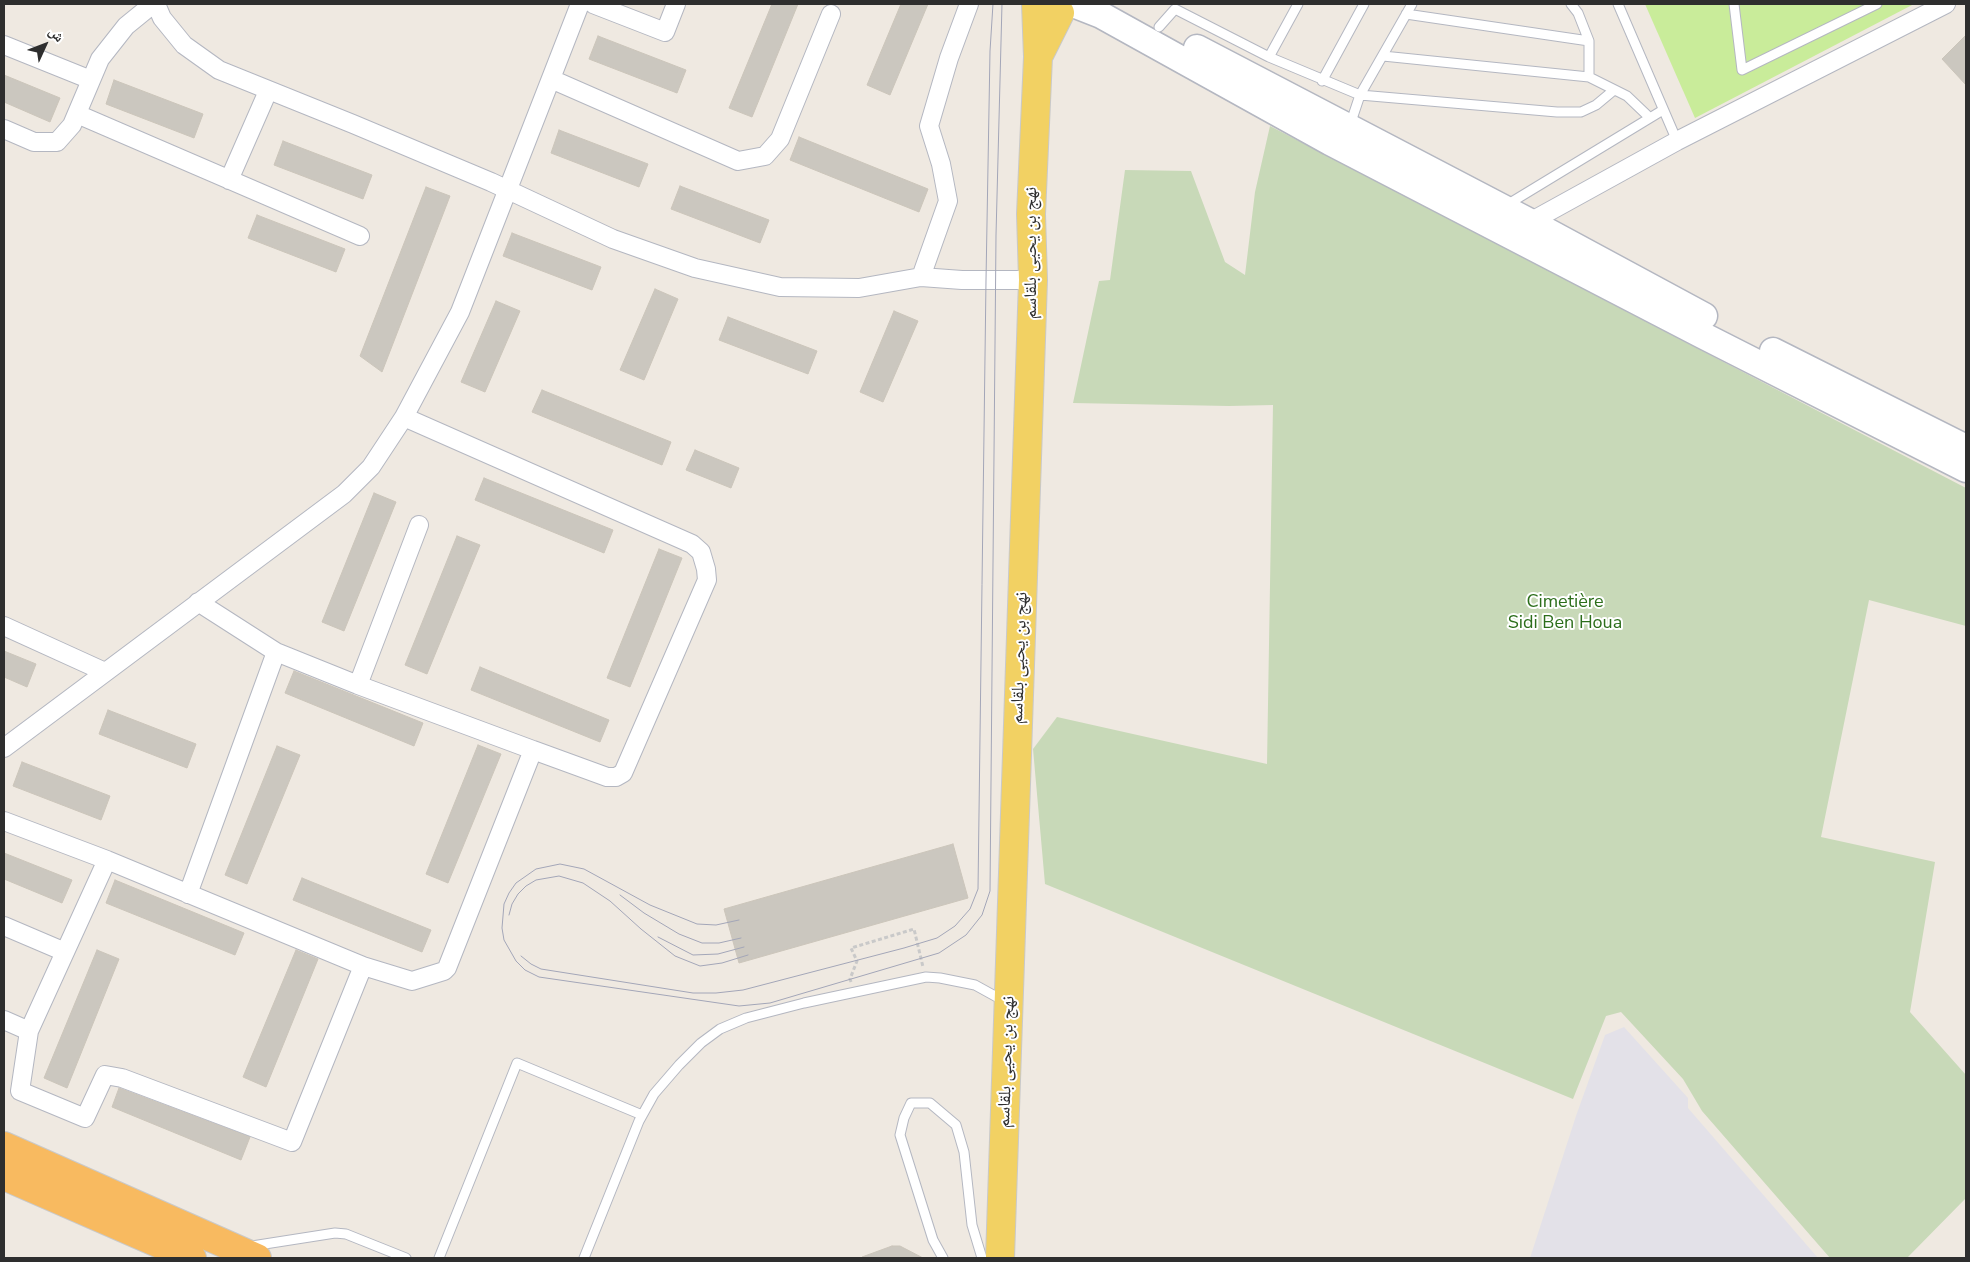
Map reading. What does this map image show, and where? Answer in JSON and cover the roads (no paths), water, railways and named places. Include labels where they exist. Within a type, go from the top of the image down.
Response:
[{"type":"highway","points":[[4,1146],[246,1253],[275,1258]]},
{"type":"highway","points":[[4,1176],[192,1258]]},
{"type":"main road","points":[[1119,4],[1170,13],[1356,132],[1495,216]]},
{"type":"main road","points":[[1055,6],[1102,15],[1330,142],[1495,216],[1711,320],[1966,448]]},
{"type":"main road","name":"نهج بن يحيى بلقاسم","points":[[1000,1258],[1034,280],[1031,214],[1038,57],[1055,6]]},
{"type":"main road","points":[[1523,230],[1711,340],[1966,469]]},
{"type":"street","points":[[4,129],[34,142],[57,142],[72,125],[100,60],[126,26],[155,4],[162,18],[184,45],[219,70],[353,124],[507,190],[613,239],[695,268],[780,287],[859,288],[921,277],[962,280],[1034,280]]},
{"type":"street","points":[[4,748],[11,734],[105,672],[344,494],[371,467],[404,417],[460,312],[580,4]]},
{"type":"street","points":[[593,4],[665,32],[676,4]]},
{"type":"street","points":[[921,277],[948,201],[941,164],[930,126],[949,58],[969,4]]},
{"type":"street","points":[[1523,230],[1677,141],[1946,4]]},
{"type":"street","points":[[551,80],[738,161],[765,156],[780,139],[831,14]]},
{"type":"street","points":[[4,45],[92,80]]},
{"type":"street","points":[[229,180],[268,91]]},
{"type":"street","points":[[77,114],[360,236]]},
{"type":"street","points":[[198,602],[276,652],[358,685],[607,777],[616,777],[623,773],[706,580],[706,568],[701,552],[692,544],[404,417]]},
{"type":"street","points":[[358,685],[419,525]]},
{"type":"street","points":[[4,626],[105,672]]},
{"type":"street","points":[[188,894],[276,652]]},
{"type":"street","points":[[4,821],[107,860],[363,966],[412,981],[444,971],[447,968],[533,750]]},
{"type":"street","points":[[107,860],[29,1030],[20,1091],[85,1118],[105,1075],[122,1078],[292,1142],[363,966]]},
{"type":"street","points":[[4,926],[65,952]]},
{"type":"street","points":[[4,1020],[29,1030]]},
{"type":"lane","points":[[1269,57],[1298,4]]},
{"type":"lane","points":[[1322,81],[1364,4]]},
{"type":"lane","points":[[1356,132],[1352,119],[1360,95],[1412,4]]},
{"type":"lane","points":[[1571,4],[1578,13],[1589,41],[1589,77]]},
{"type":"lane","points":[[1618,4],[1677,141]]},
{"type":"lane","points":[[1734,4],[1742,70],[1877,4]]},
{"type":"lane","points":[[1170,13],[1322,81],[1360,95],[1558,112],[1581,112],[1596,105],[1614,90]]},
{"type":"lane","points":[[1406,14],[1589,41]]},
{"type":"lane","points":[[1383,56],[1589,77],[1627,96],[1649,117]]},
{"type":"lane","points":[[1495,216],[1649,117],[1663,110]]},
{"type":"lane","points":[[584,1258],[642,1115],[654,1094],[701,1043],[720,1029],[746,1018],[804,1003],[926,977],[940,978],[975,986],[1009,1004]]},
{"type":"lane","points":[[440,1258],[517,1063],[642,1115]]},
{"type":"lane","points":[[944,1258],[933,1240],[900,1134],[904,1118],[912,1103],[930,1103],[956,1125],[964,1152],[972,1225],[982,1258]]},
{"type":"lane","points":[[246,1253],[335,1233],[346,1234],[406,1258]]},
{"type":"tram line","points":[[521,956],[541,969],[693,993],[716,993],[743,990],[937,938],[955,926],[970,909],[978,889],[986,280],[990,51],[993,4]]},
{"type":"tram line","points":[[739,920],[716,925],[697,924],[650,905],[584,869],[560,864],[536,869],[516,883],[504,904],[502,928],[504,940],[516,961],[525,970],[539,977],[739,1006],[770,1003],[939,953],[966,935],[982,915],[990,891],[996,235],[1002,4]]},
{"type":"tram line","points":[[509,915],[512,904],[526,886],[536,880],[559,876],[583,883],[610,901],[675,956],[700,966],[722,963],[748,955]]},
{"type":"tram line","points":[[620,895],[644,913],[679,934],[702,943],[719,943],[741,938]]},
{"type":"tram line","points":[[658,937],[693,955],[718,954],[744,947]]},
{"type":"park label","name":"Cimetière Sidi Ben Houa","points":[[1565,613]]}]
